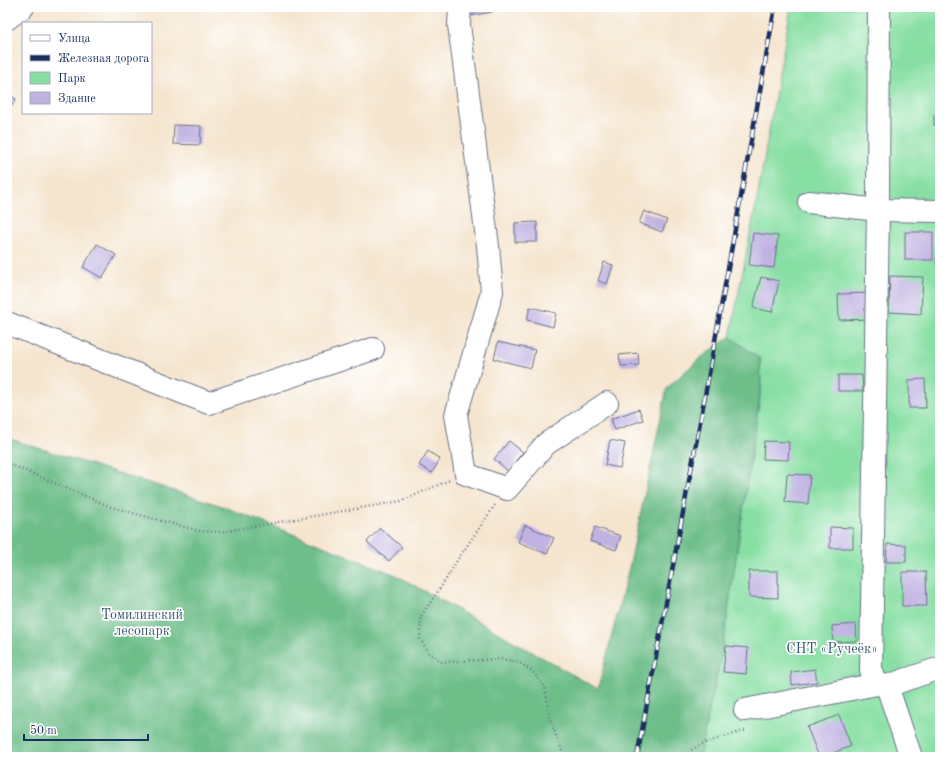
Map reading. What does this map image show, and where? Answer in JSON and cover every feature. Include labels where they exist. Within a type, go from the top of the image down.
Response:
[{"type":"street","points":[[7,19],[23,7]]},
{"type":"street","points":[[460,7],[459,25],[488,246],[492,292],[456,415],[466,474],[507,489],[546,444],[607,403]]},
{"type":"street","points":[[879,7],[878,210],[871,670],[882,685],[911,757]]},
{"type":"street","points":[[809,202],[878,210],[940,211]]},
{"type":"street","points":[[7,323],[209,403],[373,349]]},
{"type":"street","points":[[745,710],[882,685],[940,668]]},
{"type":"path","points":[[7,463],[110,507],[199,531],[221,532],[401,500],[466,474]]},
{"type":"path","points":[[507,489],[458,559],[421,616],[420,640],[429,653],[442,662],[500,659],[518,662],[532,671],[545,687],[551,723],[562,750],[567,757]]},
{"type":"green space","name":"СНТ «Ручеёк»","points":[[791,7],[940,7],[940,757],[699,757],[722,651],[761,389],[760,359],[730,337],[757,199]]},
{"type":"green space","name":"Томилинский лесопарк","points":[[730,337],[760,359],[761,389],[722,651],[699,757],[7,757],[7,438],[222,506],[396,575],[598,689],[630,564],[667,388],[699,359]]},
{"type":"building","points":[[468,7],[491,7],[492,12],[469,16]]},
{"type":"building","points":[[7,94],[16,99],[7,114]]},
{"type":"building","points":[[934,115],[940,115],[940,125],[934,125]]},
{"type":"building","points":[[174,125],[201,126],[200,145],[173,144]]},
{"type":"building","points":[[644,211],[667,220],[662,232],[639,223]]},
{"type":"building","points":[[537,222],[537,242],[515,242],[515,223]]},
{"type":"building","points":[[905,232],[933,232],[933,260],[905,260]]},
{"type":"building","points":[[753,233],[778,236],[774,268],[749,265]]},
{"type":"building","points":[[938,243],[940,243],[940,265],[936,264]]},
{"type":"building","points":[[97,244],[116,255],[102,278],[83,267]]},
{"type":"building","points":[[604,262],[613,265],[607,284],[598,281]]},
{"type":"building","points":[[890,276],[923,277],[921,314],[889,312]]},
{"type":"building","points":[[761,277],[779,281],[772,312],[753,308]]},
{"type":"building","points":[[872,293],[873,319],[839,320],[838,294]]},
{"type":"building","points":[[530,307],[556,313],[553,327],[527,320]]},
{"type":"building","points":[[498,342],[535,350],[531,368],[494,359]]},
{"type":"building","points":[[638,353],[639,365],[621,366],[619,355]]},
{"type":"building","points":[[838,375],[862,375],[863,391],[838,391]]},
{"type":"building","points":[[925,379],[926,408],[909,408],[909,380]]},
{"type":"building","points":[[639,409],[643,420],[615,430],[611,419]]},
{"type":"building","points":[[610,440],[625,443],[620,468],[605,465]]},
{"type":"building","points":[[509,441],[523,452],[508,471],[494,459]]},
{"type":"building","points":[[764,441],[789,442],[788,460],[763,459]]},
{"type":"building","points":[[428,451],[440,459],[432,473],[419,465]]},
{"type":"building","points":[[787,474],[810,475],[808,504],[785,502]]},
{"type":"building","points":[[525,525],[554,538],[547,554],[518,542]]},
{"type":"building","points":[[595,527],[621,536],[616,550],[590,541]]},
{"type":"building","points":[[830,527],[853,528],[853,548],[830,548]]},
{"type":"building","points":[[380,528],[402,547],[389,561],[367,542]]},
{"type":"building","points":[[887,544],[906,545],[906,562],[886,562]]},
{"type":"building","points":[[749,571],[778,571],[778,598],[749,597]]},
{"type":"building","points":[[902,572],[926,572],[927,606],[902,606]]},
{"type":"building","points":[[856,624],[857,641],[833,642],[832,626]]},
{"type":"building","points":[[726,646],[748,648],[746,674],[723,672]]},
{"type":"building","points":[[815,669],[817,682],[792,685],[791,672]]},
{"type":"building","points":[[839,715],[851,746],[823,757],[819,757],[807,727]]},
{"type":"railway","points":[[637,757],[707,385],[775,7]]}]
